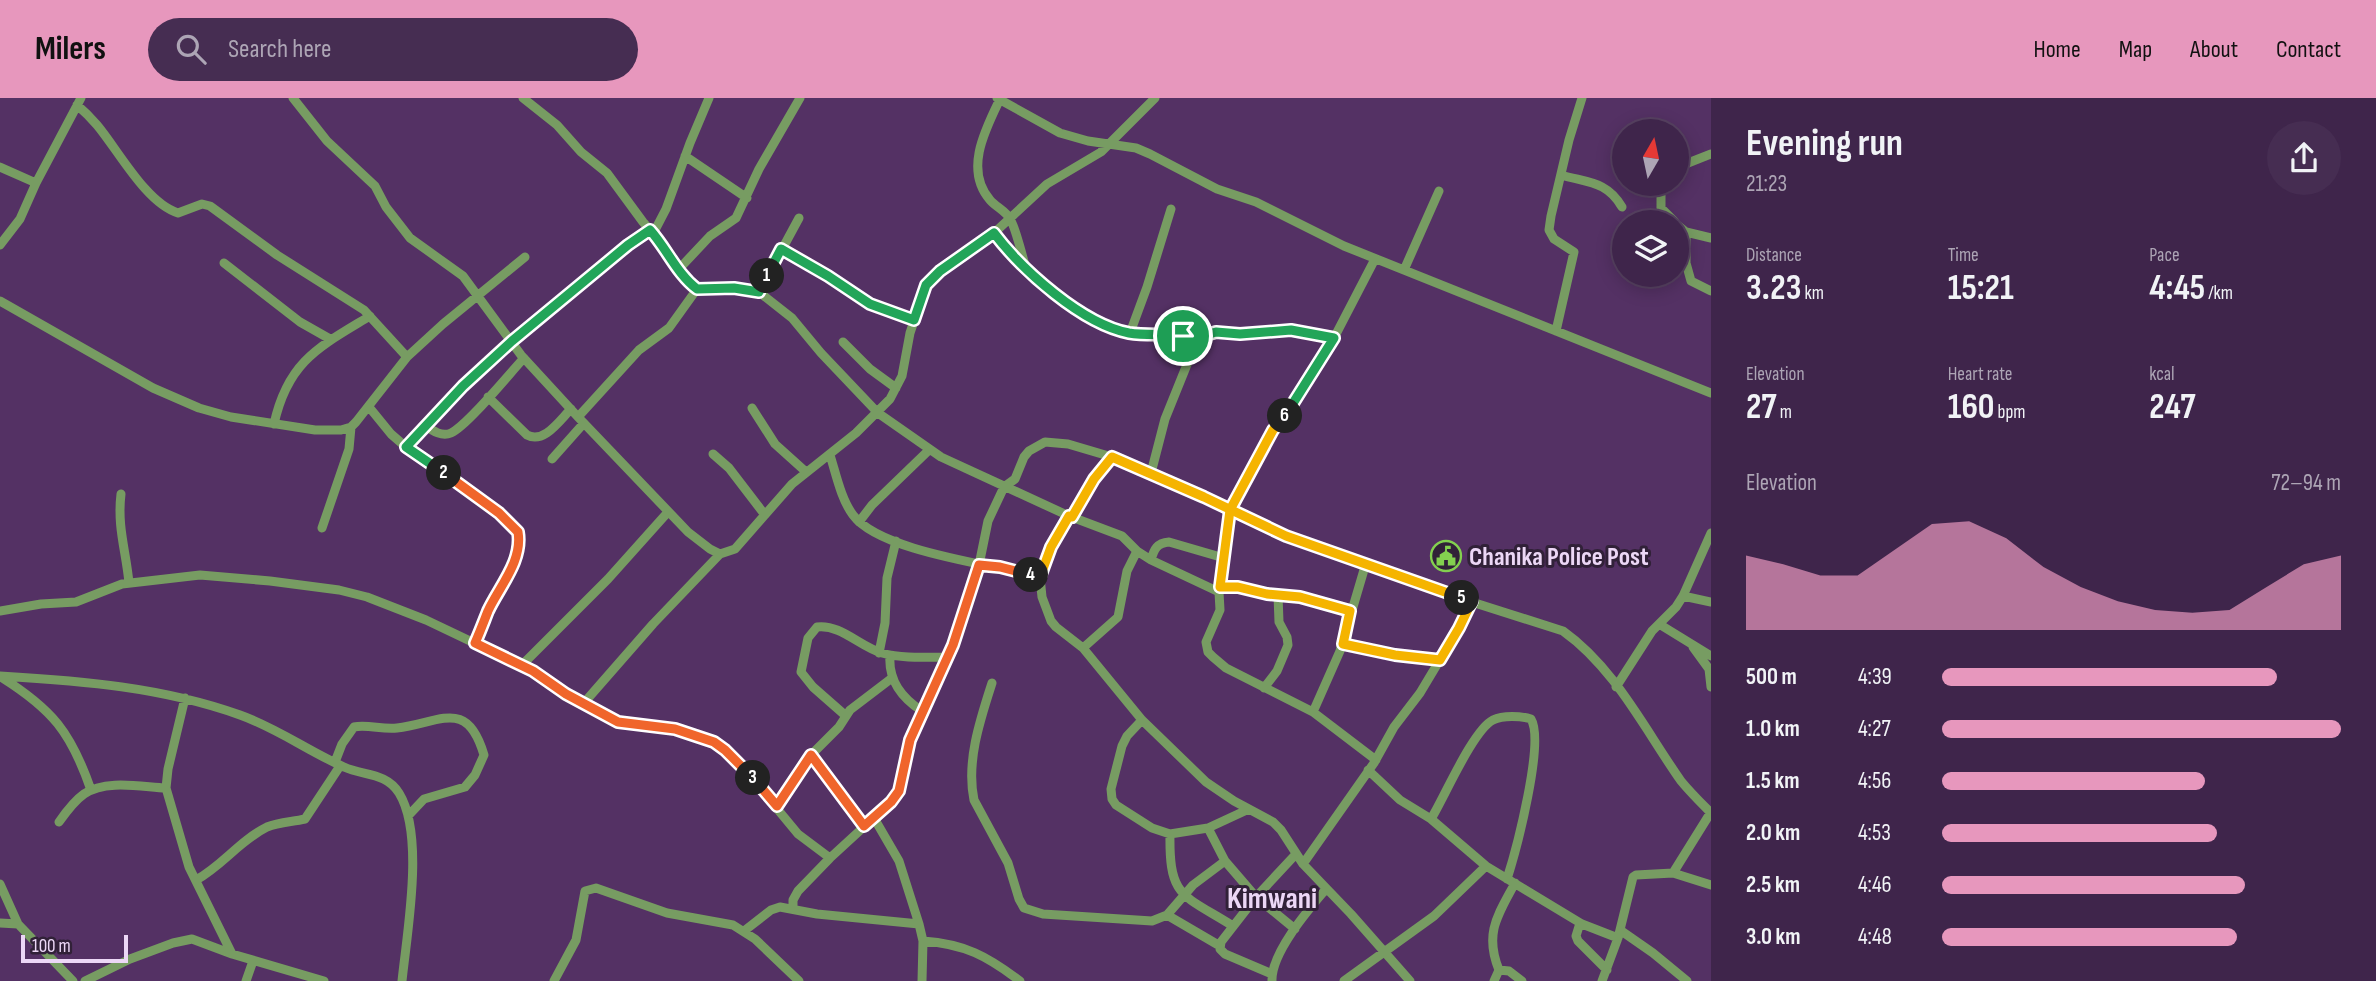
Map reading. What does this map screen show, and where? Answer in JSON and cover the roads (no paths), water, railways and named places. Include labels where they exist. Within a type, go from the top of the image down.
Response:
[{"type":"street","points":[[293,98],[327,141],[375,186],[386,207],[410,238],[463,276],[524,358],[581,420],[667,512],[710,550],[720,554]]},
{"type":"street","points":[[523,98],[548,116],[581,152],[607,173],[683,276],[697,289],[734,288],[759,292],[792,318],[821,353],[878,412],[929,450],[1070,517],[1124,537],[1137,551],[1151,560],[1219,590],[1238,587],[1300,597],[1350,611]]},
{"type":"street","points":[[406,447],[463,386],[512,341],[628,245],[652,232],[666,209],[709,98]]},
{"type":"street","points":[[679,269],[710,236],[736,218],[759,169],[800,98]]},
{"type":"street","points":[[583,704],[653,624],[720,554],[735,550],[805,471],[830,455],[878,412],[897,388],[902,376],[914,320],[926,285],[940,271],[994,233],[1047,184],[1090,160],[1111,143],[1155,98]]},
{"type":"street","points":[[1556,331],[1574,252],[1554,239],[1549,230],[1569,140],[1582,98]]},
{"type":"street","points":[[1026,268],[1010,219],[989,199],[977,164],[978,152],[998,99],[1060,134],[1111,143],[1150,154],[1217,189],[1256,202],[1328,239],[1711,394]]},
{"type":"street","points":[[0,245],[20,219],[79,102],[150,193],[168,209],[178,213],[195,206],[210,206],[277,255],[355,304],[370,316],[407,357]]},
{"type":"street","points":[[1689,163],[1711,154]]},
{"type":"street","points":[[685,156],[747,198]]},
{"type":"street","points":[[0,167],[36,183]]},
{"type":"street","points":[[1561,176],[1605,187],[1615,195],[1622,207]]},
{"type":"street","points":[[1404,270],[1439,191]]},
{"type":"street","points":[[1130,333],[1171,209]]},
{"type":"street","points":[[759,292],[799,218]]},
{"type":"street","points":[[994,233],[1045,286],[1102,324],[1130,333],[1177,335],[1190,340],[1216,332],[1240,334],[1291,330],[1334,338]]},
{"type":"street","points":[[1689,233],[1711,238]]},
{"type":"street","points":[[781,249],[819,270],[870,304],[914,320]]},
{"type":"street","points":[[322,528],[348,449],[351,427],[407,357],[525,257]]},
{"type":"street","points":[[1375,259],[1334,338],[1286,415],[1273,430],[1230,510],[1219,590],[1220,610],[1206,642],[1208,652],[1226,667],[1313,712],[1376,760]]},
{"type":"street","points":[[224,263],[300,322],[330,339]]},
{"type":"street","points":[[1689,276],[1690,281],[1711,291]]},
{"type":"street","points":[[552,458],[639,350],[669,328],[697,289]]},
{"type":"street","points":[[0,301],[175,399],[231,417],[274,424],[329,430],[351,427]]},
{"type":"street","points":[[274,424],[288,382],[316,349],[370,316]]},
{"type":"street","points":[[1151,473],[1165,419],[1188,362],[1190,340]]},
{"type":"street","points":[[843,342],[870,369],[897,388]]},
{"type":"street","points":[[426,426],[442,434],[451,433],[524,358]]},
{"type":"street","points":[[488,397],[527,435],[535,438],[547,433],[571,409]]},
{"type":"street","points":[[369,407],[391,434],[406,447],[499,513],[518,532],[518,545],[510,570],[475,643]]},
{"type":"street","points":[[752,408],[775,444],[805,471]]},
{"type":"street","points":[[793,908],[793,900],[798,891],[899,791],[910,740],[948,657],[979,565],[988,521],[1004,487],[1015,479],[1021,463],[1029,452],[1045,442],[1068,443],[1112,457],[1286,536],[1366,563],[1431,589],[1563,631],[1585,650],[1616,687],[1655,739],[1683,784],[1711,813],[1673,873]]},
{"type":"street","points":[[859,522],[872,505],[929,450]]},
{"type":"street","points":[[713,454],[729,468],[765,515]]},
{"type":"street","points":[[830,455],[848,506],[859,522],[896,541],[979,565],[1040,577]]},
{"type":"street","points":[[1112,457],[1094,479],[1051,547],[1040,577],[1042,597],[1051,621],[1056,628],[1083,648],[1142,720],[1206,782],[1273,822],[1281,830],[1303,864],[1410,981]]},
{"type":"street","points":[[121,494],[120,531],[129,583]]},
{"type":"street","points":[[522,665],[608,579],[667,512]]},
{"type":"street","points":[[1616,687],[1637,652],[1683,596],[1711,533]]},
{"type":"street","points":[[879,653],[885,623],[888,569],[896,541]]},
{"type":"street","points":[[1151,560],[1161,542],[1224,558]]},
{"type":"street","points":[[1083,648],[1118,617],[1127,571],[1137,551]]},
{"type":"street","points":[[1313,712],[1343,644],[1350,611],[1366,563]]},
{"type":"street","points":[[0,611],[41,604],[68,604],[129,583],[200,575],[242,577],[340,590],[388,603],[522,665],[583,704],[618,722],[675,729],[714,742],[740,764],[799,834],[830,858]]},
{"type":"street","points":[[1264,688],[1277,671],[1288,645],[1279,622],[1278,595]]},
{"type":"street","points":[[1683,596],[1711,603]]},
{"type":"street","points":[[1303,864],[1376,760],[1394,727],[1420,693],[1472,601]]},
{"type":"street","points":[[1659,624],[1711,656]]},
{"type":"street","points":[[846,716],[813,687],[801,672],[808,638],[817,627],[830,627],[879,653],[948,657]]},
{"type":"street","points":[[1690,643],[1710,672],[1711,687]]},
{"type":"street","points":[[1343,644],[1395,655],[1440,660]]},
{"type":"street","points":[[890,655],[892,678],[901,695],[922,711]]},
{"type":"street","points":[[0,676],[124,686],[185,698],[267,726],[354,772],[391,782],[404,802],[408,816],[413,877],[402,981]]},
{"type":"street","points":[[0,676],[32,697],[49,713],[70,743],[91,790]]},
{"type":"street","points":[[777,806],[811,755],[854,706],[892,678]]},
{"type":"street","points":[[992,683],[972,762],[972,791],[974,800],[1008,863],[1024,908],[1044,914],[1152,921],[1167,915],[1205,874],[1225,861]]},
{"type":"street","points":[[185,698],[166,788],[185,855],[232,954]]},
{"type":"street","points":[[196,880],[222,863],[239,845],[266,828],[305,819],[337,764],[342,744],[354,727],[360,725],[384,730],[437,718],[462,719],[469,724],[481,742],[484,755],[475,775],[465,787],[424,799],[408,816]]},
{"type":"street","points":[[1431,819],[1471,745],[1487,725],[1497,719],[1531,719],[1535,734],[1526,804],[1511,881],[1493,925],[1499,970],[1494,981]]},
{"type":"street","points":[[1142,720],[1127,736],[1112,779],[1112,799],[1122,810],[1152,828],[1170,834],[1208,828],[1249,809]]},
{"type":"street","points":[[811,755],[864,826]]},
{"type":"street","points":[[1368,769],[1400,800],[1431,819],[1486,866],[1580,923],[1619,934],[1654,953],[1686,981]]},
{"type":"street","points":[[59,822],[74,803],[91,790],[114,786],[166,788]]},
{"type":"street","points":[[874,818],[899,862],[919,924],[923,941],[922,981]]},
{"type":"street","points":[[1208,828],[1225,861],[1256,897],[1295,929]]},
{"type":"street","points":[[1170,834],[1171,875],[1185,896],[1233,926]]},
{"type":"street","points":[[1220,946],[1256,897],[1296,854]]},
{"type":"street","points":[[1344,981],[1453,900],[1486,866]]},
{"type":"street","points":[[1602,981],[1619,934],[1633,877],[1673,873],[1711,885]]},
{"type":"street","points":[[0,884],[18,924],[73,981]]},
{"type":"street","points":[[554,981],[576,940],[584,895],[589,888],[607,890],[667,913],[733,925],[744,931],[799,981]]},
{"type":"street","points":[[1167,915],[1220,946],[1225,954],[1272,978],[1295,929],[1326,889]]},
{"type":"street","points":[[744,931],[771,910],[780,907],[817,914],[919,924]]},
{"type":"street","points":[[0,923],[18,924]]},
{"type":"street","points":[[1580,923],[1576,936],[1578,941],[1607,970]]},
{"type":"street","points":[[85,981],[130,960],[192,939],[253,961],[324,981]]},
{"type":"street","points":[[923,941],[963,947],[990,960],[1020,981]]},
{"type":"street","points":[[246,981],[253,961]]},
{"type":"street","points":[[1499,970],[1508,971],[1522,981]]},
{"type":"place","name":"Chanika Police Post","points":[[1446,556]]},
{"type":"district","name":"Kimwani","points":[[1272,898]]}]
